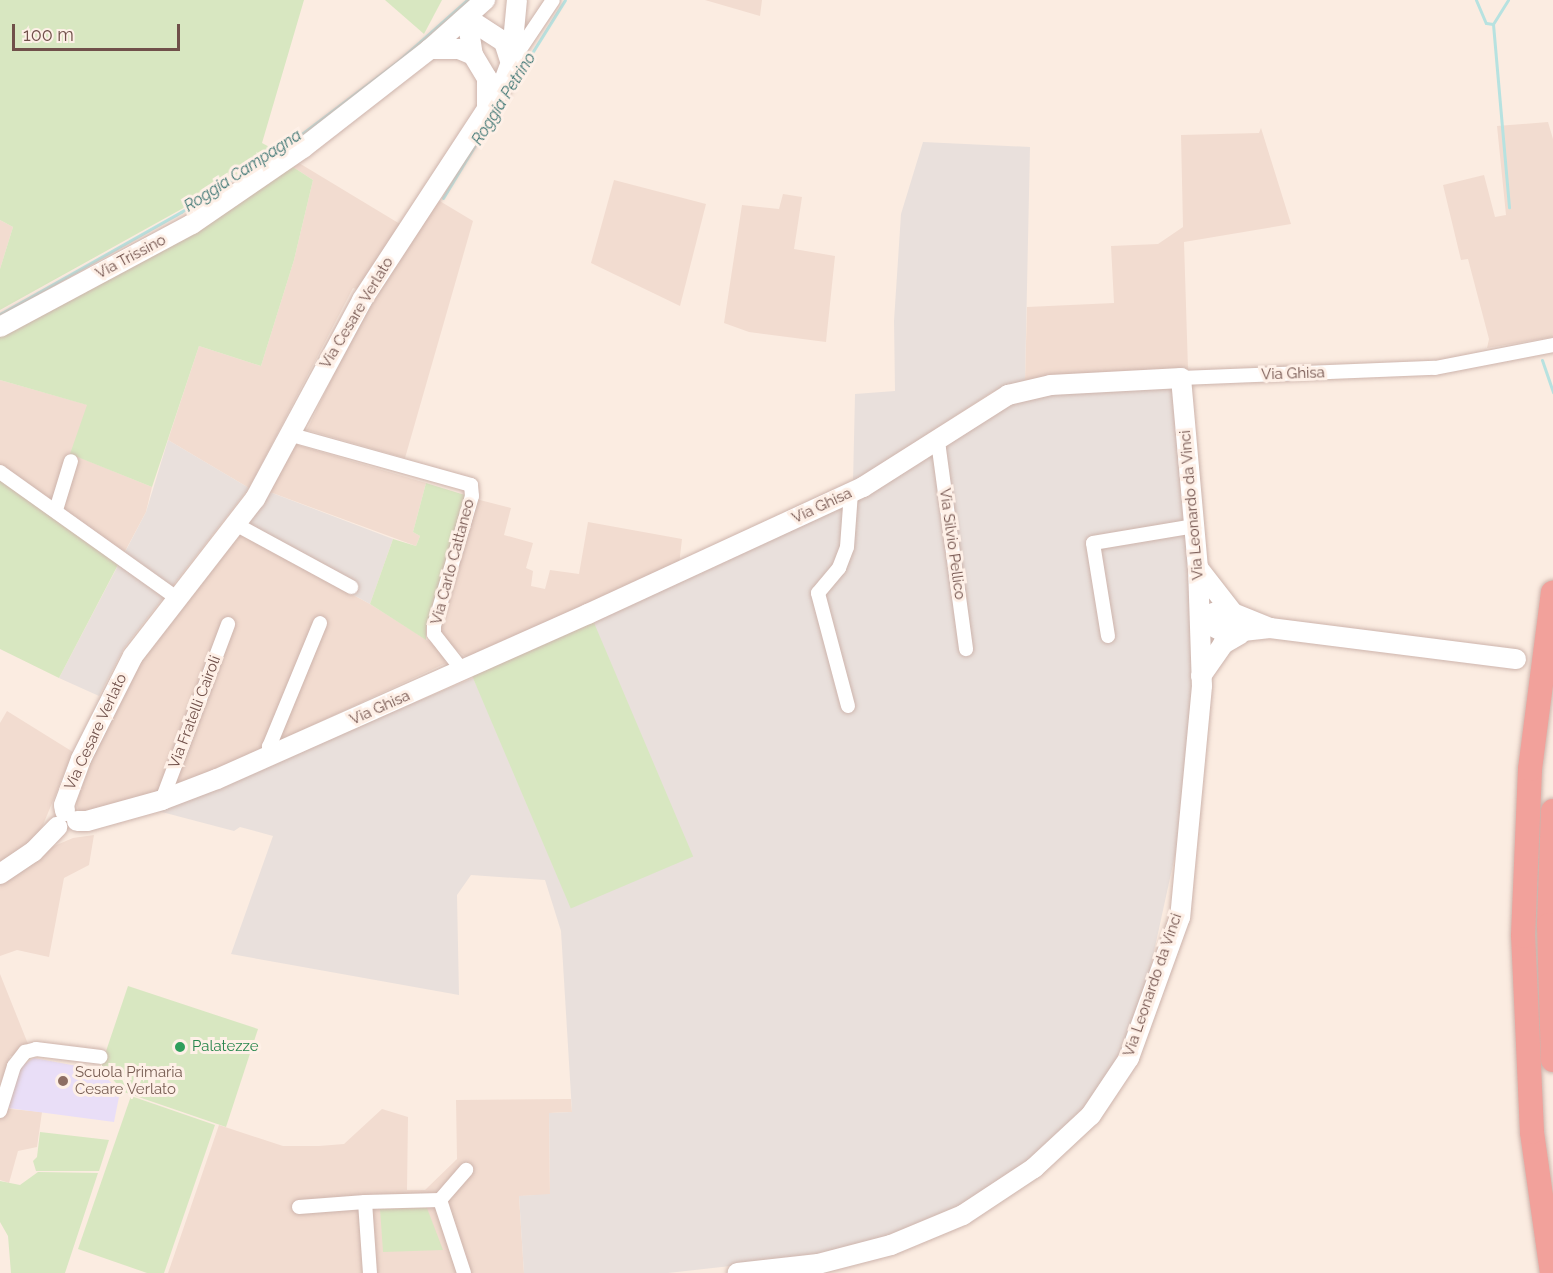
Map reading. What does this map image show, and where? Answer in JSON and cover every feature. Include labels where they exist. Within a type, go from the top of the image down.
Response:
[{"type":"highway","points":[[1552,1273],[1532,1132],[1523,936],[1530,769],[1553,592]]},
{"type":"highway","points":[[1553,811],[1549,926],[1553,1060]]},
{"type":"street","points":[[430,49],[485,0]]},
{"type":"street","name":"Via Cesare Verlato","points":[[511,63],[517,0]]},
{"type":"street","name":"Via Cesare Verlato","points":[[0,874],[33,852],[66,819],[64,805],[81,759],[114,688],[133,656],[237,525],[292,435],[340,337],[487,108],[511,63],[553,0]]},
{"type":"street","points":[[467,18],[473,55],[487,78],[487,108]]},
{"type":"street","points":[[467,18],[504,42],[511,63]]},
{"type":"street","points":[[430,49],[459,49],[473,55]]},
{"type":"street","name":"Via Trissino","points":[[0,327],[192,224],[303,148],[430,49]]},
{"type":"street","name":"Via Ghisa","points":[[66,819],[87,821],[162,800],[272,755],[463,671],[851,493],[989,404],[1028,389],[1092,381],[1393,372],[1490,360],[1553,345]]},
{"type":"street","name":"Via Leonardo da Vinci","points":[[738,1273],[818,1264],[881,1248],[963,1215],[1034,1168],[1091,1115],[1129,1058],[1180,917],[1202,676],[1198,567],[1181,378]]},
{"type":"street","name":"Via Carlo Cattaneo","points":[[292,435],[471,485],[472,496],[434,626],[434,634],[463,671]]},
{"type":"street","name":"Via Silvio Pellico","points":[[934,441],[939,449],[966,649]]},
{"type":"street","points":[[56,510],[71,461]]},
{"type":"street","points":[[0,472],[178,599]]},
{"type":"street","points":[[848,706],[818,593],[839,568],[847,548],[851,493]]},
{"type":"street","points":[[237,525],[351,587]]},
{"type":"street","points":[[1108,636],[1093,543],[1195,526]]},
{"type":"street","points":[[1198,567],[1233,612],[1270,628],[1516,659]]},
{"type":"street","points":[[1200,620],[1214,614],[1233,612]]},
{"type":"street","points":[[1200,620],[1219,632],[1239,634],[1270,628]]},
{"type":"street","points":[[272,755],[269,747],[320,623]]},
{"type":"street","name":"Via Fratelli Cairoli","points":[[162,800],[228,624]]},
{"type":"street","points":[[1202,676],[1223,644],[1239,634]]},
{"type":"street","points":[[0,1112],[14,1066],[25,1052],[36,1049],[101,1057]]},
{"type":"street","points":[[299,1207],[440,1200],[466,1170]]},
{"type":"street","points":[[440,1200],[464,1273]]},
{"type":"street","points":[[365,1202],[370,1273]]},
{"type":"shaded area","points":[[705,0],[762,0],[760,16]]},
{"type":"shaded area","points":[[1548,122],[1553,139],[1553,337],[1487,348],[1489,339],[1468,259],[1461,260],[1443,185],[1484,175],[1495,217],[1506,215],[1497,126]]},
{"type":"shaded area","points":[[1261,128],[1291,224],[1184,242],[1188,369],[1025,381],[1027,307],[1114,303],[1111,246],[1158,244],[1183,227],[1181,135],[1259,133]]},
{"type":"shaded area","points":[[923,142],[1030,147],[1025,381],[992,392],[853,483],[855,394],[895,391],[894,321],[901,214]]},
{"type":"shaded area","points":[[299,163],[400,224],[357,289],[353,288],[249,488],[168,440],[199,346],[261,366],[294,260],[313,180],[293,167]]},
{"type":"shaded area","points":[[614,180],[706,204],[680,306],[591,263]]},
{"type":"shaded area","points":[[783,194],[802,197],[794,249],[835,256],[826,342],[749,332],[724,323],[742,205],[779,209]]},
{"type":"shaded area","points":[[438,200],[473,221],[405,458],[307,430],[352,336]]},
{"type":"shaded area","points":[[0,220],[13,227],[0,269]]},
{"type":"shaded area","points":[[0,380],[88,405],[71,454],[152,487],[146,512],[121,559],[0,472]]},
{"type":"shaded area","points":[[1172,385],[1191,558],[1193,697],[1179,837],[1146,988],[1126,1046],[1087,1104],[1040,1151],[974,1200],[896,1233],[820,1256],[668,1273],[524,1273],[519,1196],[550,1194],[549,1113],[572,1112],[561,931],[545,880],[471,875],[457,895],[459,995],[231,954],[273,836],[240,827],[234,831],[158,811],[473,678],[555,853],[592,618],[1019,397]]},
{"type":"shaded area","points":[[168,440],[249,488],[124,648],[99,696],[59,678],[146,512]]},
{"type":"shaded area","points":[[294,444],[426,483],[413,532],[420,536],[416,546],[267,491]]},
{"type":"shaded area","points":[[267,491],[393,539],[370,604],[243,535]]},
{"type":"shaded area","points":[[476,499],[511,508],[504,535],[533,543],[526,568],[533,571],[531,586],[545,589],[550,570],[579,574],[588,522],[682,539],[679,565],[470,660],[442,639],[439,624]]},
{"type":"shaded area","points":[[240,534],[370,604],[441,649],[446,663],[193,781],[86,814],[79,811],[76,803],[95,752],[129,675]]},
{"type":"shaded area","points":[[7,711],[73,752],[43,825],[29,848],[0,869],[0,723]]},
{"type":"shaded area","points":[[94,835],[89,865],[64,878],[49,957],[17,950],[0,956],[0,881],[47,849],[73,838]]},
{"type":"shaded area","points":[[0,974],[32,1054],[10,1056],[0,1086]]},
{"type":"shaded area","name":"Scuola Primaria Cesare Verlato","points":[[34,1058],[99,1070],[120,1092],[114,1122],[8,1108],[20,1067]]},
{"type":"shaded area","points":[[571,1099],[572,1112],[549,1113],[550,1195],[519,1196],[524,1273],[168,1273],[219,1125],[283,1146],[319,1146],[344,1144],[382,1109],[408,1117],[407,1190],[425,1190],[457,1159],[456,1100]]},
{"type":"shaded area","points":[[0,1108],[42,1112],[37,1147],[18,1151],[9,1183],[0,1180]]},
{"type":"green space","points":[[0,0],[304,0],[262,143],[275,150],[187,206],[0,310],[0,269],[13,227],[0,220]]},
{"type":"green space","points":[[385,0],[442,0],[424,34]]},
{"type":"green space","points":[[293,167],[313,180],[294,260],[261,366],[199,346],[152,487],[70,454],[87,405],[0,380],[0,333]]},
{"type":"green space","points":[[0,472],[121,559],[59,678],[0,649]]},
{"type":"green space","points":[[426,483],[465,495],[426,628],[426,640],[370,604],[393,539],[416,546],[420,536],[413,532]]},
{"type":"green space","points":[[592,618],[693,856],[571,908],[470,670]]},
{"type":"green space","name":"Palatezze","points":[[128,986],[258,1029],[226,1127],[124,1092],[101,1066]]},
{"type":"green space","points":[[131,1096],[215,1125],[164,1273],[147,1273],[78,1249]]},
{"type":"green space","points":[[40,1132],[109,1140],[99,1171],[36,1171],[33,1161],[37,1157]]},
{"type":"green space","points":[[38,1172],[98,1173],[65,1273],[11,1273],[8,1236],[0,1222],[0,1181],[20,1185]]},
{"type":"green space","points":[[427,1208],[443,1250],[383,1252],[380,1209]]},
{"type":"waterway","name":"Roggia Campagna","points":[[0,314],[181,212],[299,136],[398,61],[467,0]]},
{"type":"waterway","name":"Roggia Petrino","points":[[512,85],[565,0]]},
{"type":"waterway","points":[[1476,0],[1486,23],[1493,24]]},
{"type":"waterway","points":[[1508,0],[1493,24],[1509,207]]},
{"type":"waterway","name":"Roggia Petrino","points":[[443,198],[480,137]]},
{"type":"waterway","points":[[1542,360],[1553,392]]},
{"type":"place","name":"Palatezze","points":[[180,1047]]},
{"type":"place","name":"Scuola Primaria Cesare Verlato","points":[[63,1081]]}]
